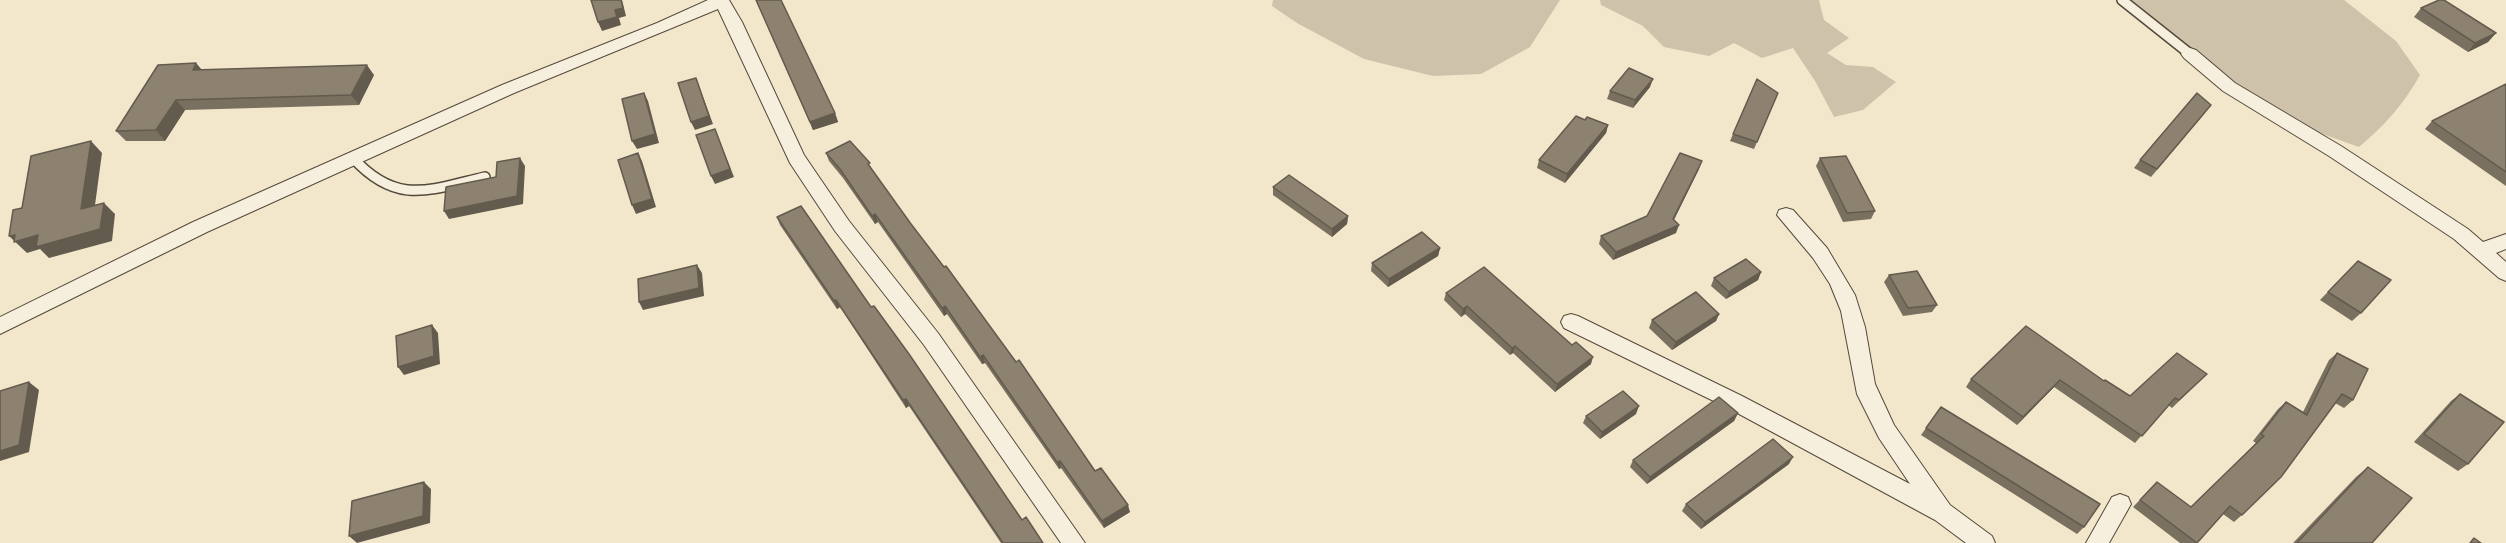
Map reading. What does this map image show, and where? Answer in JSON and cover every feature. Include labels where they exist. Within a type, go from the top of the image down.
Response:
[{"type":"street","points":[[0,326],[200,226],[508,89],[682,19],[720,0],[734,22],[796,158],[842,226],[931,339],[1074,543]]},
{"type":"street","points":[[2190,54],[2229,87],[2335,151],[2461,234],[2506,273]]},
{"type":"street","points":[[1786,215],[1806,235],[1838,278],[1850,306],[1856,328],[1859,368],[1872,404],[1906,461],[1943,513]]},
{"type":"street","points":[[2480,251],[2506,241]]},
{"type":"street","points":[[1571,322],[1735,402],[1943,513],[1984,543]]},
{"type":"street","points":[[2097,543],[2120,504]]},
{"type":"lane","points":[[2122,0],[2190,54]]},
{"type":"lane","points":[[353,158],[366,175],[386,188],[413,192],[485,177]]},
{"type":"shaded area","points":[[1273,0],[1560,0],[1530,47],[1481,74],[1433,76],[1364,59],[1297,23],[1272,6]]},
{"type":"shaded area","points":[[1600,0],[1819,0],[1824,20],[1849,38],[1827,53],[1846,65],[1873,67],[1896,82],[1863,110],[1834,117],[1815,81],[1793,48],[1762,58],[1734,43],[1709,56],[1664,47],[1643,26],[1601,5]]},
{"type":"shaded area","points":[[2130,0],[2344,0],[2396,41],[2420,75],[2393,114],[2359,147],[2314,131],[2252,96]]},
{"type":"building","points":[[591,0],[621,0],[623,8],[615,10],[617,17],[598,22]]},
{"type":"building","points":[[756,0],[781,0],[835,113],[810,122]]},
{"type":"building","points":[[2444,0],[2496,33],[2475,43],[2421,8]]},
{"type":"building","points":[[196,63],[193,70],[367,65],[351,95],[176,100],[156,130],[116,131],[158,65]]},
{"type":"building","points":[[1629,68],[1653,79],[1635,100],[1610,91]]},
{"type":"building","points":[[696,78],[709,116],[691,122],[678,83]]},
{"type":"building","points":[[1757,79],[1778,93],[1757,142],[1733,134]]},
{"type":"building","points":[[2506,84],[2506,172],[2432,121]]},
{"type":"building","points":[[644,93],[655,134],[632,141],[622,99]]},
{"type":"building","points":[[2197,93],[2211,105],[2157,169],[2140,160]]},
{"type":"building","points":[[1576,116],[1585,120],[1587,117],[1608,125],[1567,174],[1539,160]]},
{"type":"building","points":[[715,129],[730,169],[711,176],[696,135]]},
{"type":"building","points":[[91,141],[81,209],[104,203],[100,229],[36,247],[38,235],[14,242],[15,235],[9,236],[13,210],[22,208],[31,156]]},
{"type":"building","points":[[850,141],[870,163],[868,164],[911,224],[944,267],[946,266],[1016,362],[1019,360],[1095,471],[1101,468],[1128,505],[1102,521],[1060,461],[1057,462],[983,355],[980,357],[945,306],[942,308],[875,214],[872,216],[840,169],[826,153]]},
{"type":"building","points":[[638,153],[652,199],[632,205],[618,160]]},
{"type":"building","points":[[1680,153],[1702,161],[1673,219],[1679,225],[1616,252],[1601,236],[1647,216]]},
{"type":"building","points":[[1846,156],[1875,211],[1847,213],[1820,158]]},
{"type":"building","points":[[520,158],[517,196],[444,211],[446,187],[496,177],[497,162]]},
{"type":"building","points":[[1289,175],[1348,216],[1332,229],[1273,187]]},
{"type":"building","points":[[801,206],[871,307],[874,306],[909,354],[1022,520],[1026,517],[1043,543],[1003,543],[906,399],[903,400],[777,217]]},
{"type":"building","points":[[1422,232],[1440,248],[1389,279],[1372,263]]},
{"type":"building","points":[[1746,259],[1761,272],[1729,292],[1714,278]]},
{"type":"building","points":[[2358,261],[2391,280],[2361,313],[2328,292]]},
{"type":"building","points":[[697,265],[699,288],[639,302],[638,279]]},
{"type":"building","points":[[1484,267],[1572,345],[1576,342],[1593,357],[1557,384],[1515,346],[1512,348],[1467,306],[1463,309],[1446,293]]},
{"type":"building","points":[[1917,271],[1937,305],[1908,308],[1889,275]]},
{"type":"building","points":[[1696,292],[1719,314],[1676,342],[1652,320]]},
{"type":"building","points":[[432,325],[434,356],[398,367],[396,336]]},
{"type":"building","points":[[2026,326],[2104,381],[2130,396],[2177,353],[2207,374],[2179,400],[2175,398],[2142,436],[2060,380],[2023,417],[1971,379]]},
{"type":"building","points":[[2337,353],[2368,369],[2353,400],[2342,394],[2281,477],[2242,515],[2230,506],[2197,543],[2140,500],[2157,482],[2191,507],[2264,436],[2261,434],[2286,402],[2307,415]]},
{"type":"building","points":[[29,382],[19,445],[0,451],[0,391]]},
{"type":"building","points":[[1623,391],[1639,406],[1602,432],[1586,416]]},
{"type":"building","points":[[2460,394],[2504,422],[2468,464],[2424,434]]},
{"type":"building","points":[[1719,397],[1738,413],[1650,477],[1633,460]]},
{"type":"building","points":[[1941,407],[2100,504],[2084,527],[1926,428]]},
{"type":"building","points":[[1773,439],[1793,457],[1705,522],[1686,504]]},
{"type":"building","points":[[2368,467],[2412,498],[2372,543],[2297,543]]},
{"type":"building","points":[[424,482],[423,516],[349,536],[352,501]]},
{"type":"building","points":[[2474,538],[2481,543],[2470,543]]}]
